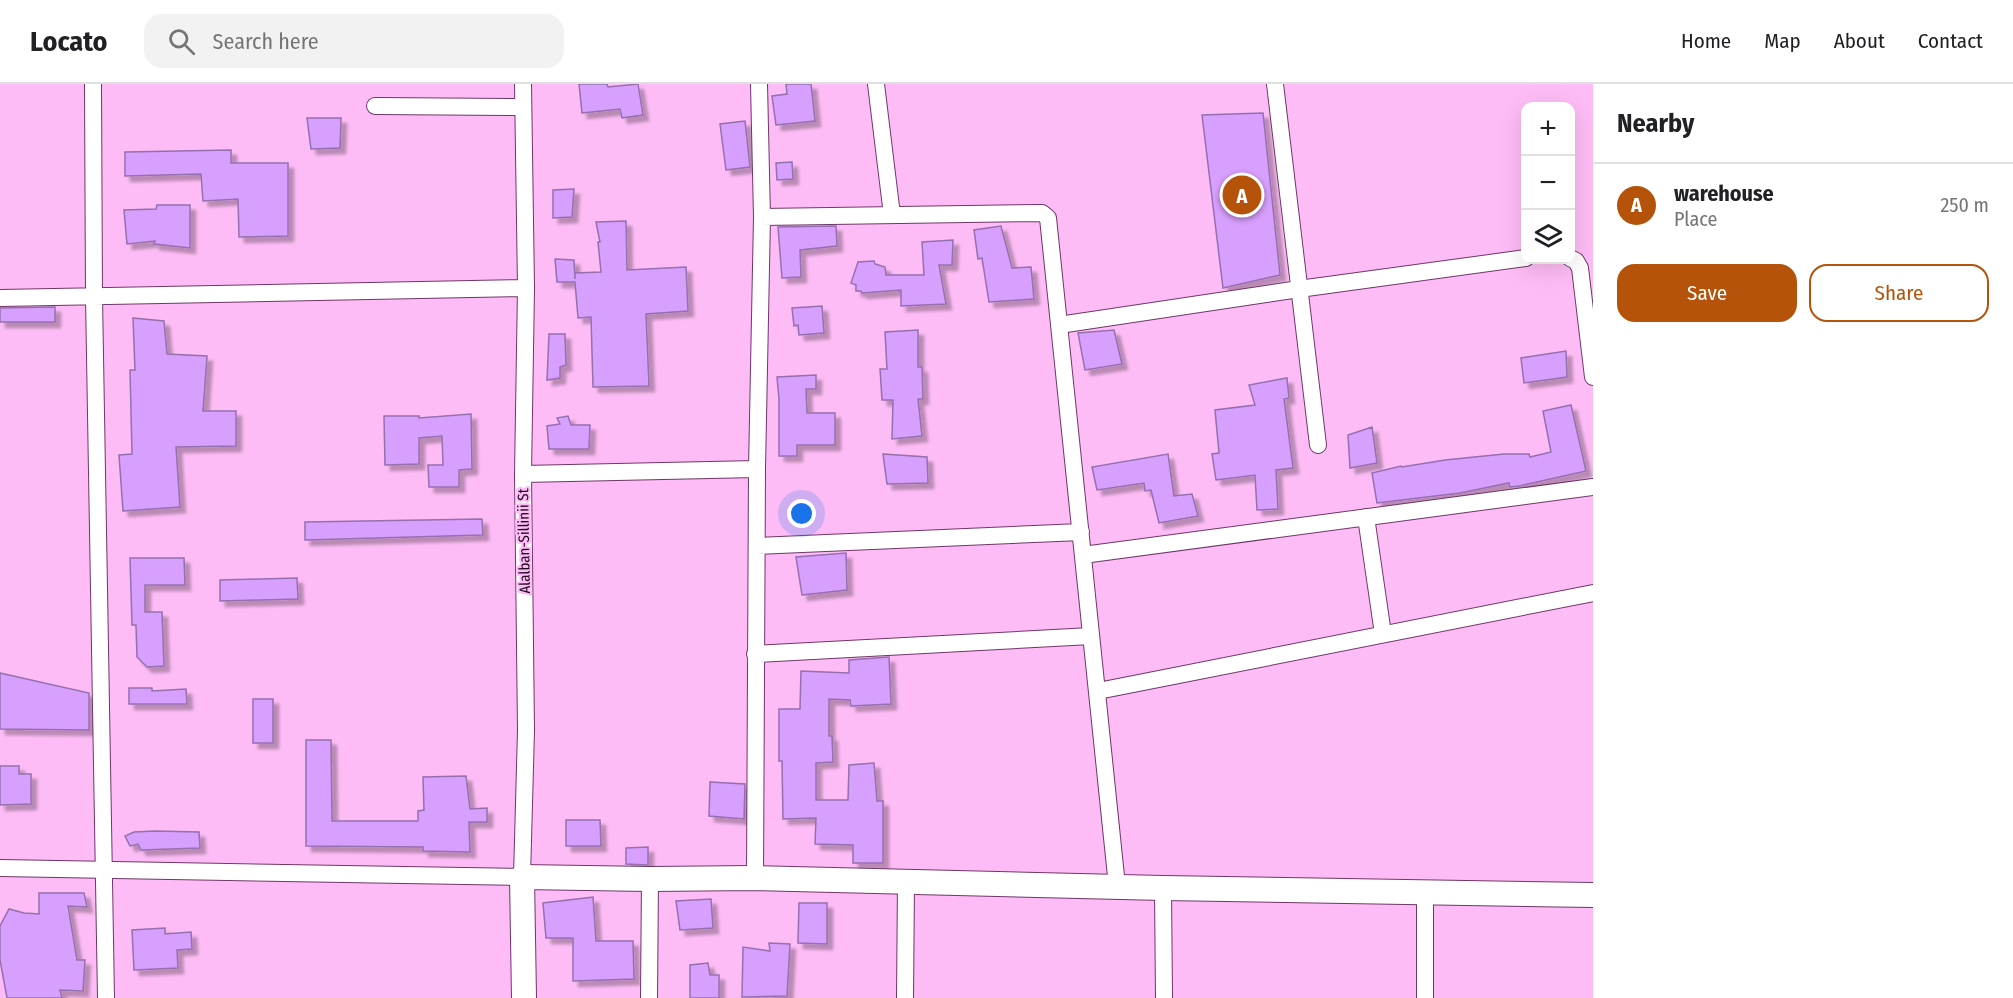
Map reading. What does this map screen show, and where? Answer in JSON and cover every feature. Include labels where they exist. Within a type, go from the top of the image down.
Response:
[{"type":"street","points":[[93,84],[94,297],[106,998]]},
{"type":"street","name":"Alalban-Sillinii St","points":[[523,84],[526,288],[523,474],[526,729],[522,877],[524,998]]},
{"type":"street","points":[[755,878],[755,654],[762,217],[759,84]]},
{"type":"street","points":[[876,84],[892,215]]},
{"type":"street","points":[[1275,84],[1318,445]]},
{"type":"street","points":[[375,106],[523,107]]},
{"type":"street","points":[[762,217],[1042,213],[1048,218],[1118,886]]},
{"type":"street","points":[[1059,325],[1521,259]]},
{"type":"street","points":[[1575,260],[1580,268],[1593,377]]},
{"type":"street","points":[[0,298],[526,288]]},
{"type":"street","points":[[523,474],[757,469]]},
{"type":"street","points":[[1083,555],[1593,487]]},
{"type":"street","points":[[1366,517],[1383,634]]},
{"type":"street","points":[[757,546],[1081,532]]},
{"type":"street","points":[[1098,691],[1593,593]]},
{"type":"street","points":[[755,654],[1091,636]]},
{"type":"street","points":[[0,868],[650,879],[755,878],[1593,895]]},
{"type":"street","points":[[649,998],[650,879]]},
{"type":"street","points":[[905,998],[906,882]]},
{"type":"street","points":[[1163,888],[1164,998]]},
{"type":"street","points":[[1425,892],[1425,998]]},
{"type":"building","points":[[579,84],[607,84],[608,87],[638,84],[643,115],[622,118],[620,109],[582,113]]},
{"type":"building","points":[[786,84],[811,84],[815,121],[776,125],[772,96],[787,94]]},
{"type":"building","points":[[1263,113],[1280,275],[1223,288],[1202,115]]},
{"type":"building","points":[[307,118],[341,118],[340,148],[311,149]]},
{"type":"building","points":[[745,121],[750,167],[726,170],[720,124]]},
{"type":"building","points":[[231,150],[231,163],[288,163],[288,236],[239,237],[238,199],[203,201],[201,174],[125,176],[125,152]]},
{"type":"building","points":[[792,162],[793,179],[777,180],[776,163]]},
{"type":"building","points":[[574,189],[572,217],[553,218],[553,190]]},
{"type":"building","points":[[157,205],[190,205],[190,248],[154,244],[155,241],[127,244],[124,210],[156,209]]},
{"type":"building","points":[[626,221],[627,270],[686,267],[688,311],[646,314],[649,386],[593,387],[591,317],[578,318],[575,282],[557,282],[555,259],[574,260],[575,279],[575,273],[601,272],[598,242],[600,242],[596,222]]},
{"type":"building","points":[[836,226],[837,246],[800,250],[801,277],[782,278],[778,227]]},
{"type":"building","points":[[1001,226],[1012,268],[1031,267],[1034,299],[989,302],[982,258],[978,259],[974,230]]},
{"type":"building","points":[[953,240],[952,265],[939,265],[946,304],[901,306],[901,290],[862,293],[856,291],[856,285],[851,283],[858,262],[874,261],[875,264],[885,267],[886,275],[924,275],[922,242]]},
{"type":"building","points":[[822,306],[824,333],[799,335],[798,325],[794,326],[792,308]]},
{"type":"building","points":[[55,307],[55,322],[0,322],[0,308]]},
{"type":"building","points":[[133,318],[164,321],[167,354],[207,356],[203,411],[236,411],[236,446],[176,447],[180,507],[123,511],[119,455],[132,454],[130,370],[135,370]]},
{"type":"building","points":[[918,330],[918,367],[922,367],[923,399],[918,399],[922,436],[892,439],[893,400],[882,400],[880,369],[887,369],[885,332]]},
{"type":"building","points":[[1114,330],[1122,364],[1085,370],[1078,333]]},
{"type":"building","points":[[549,334],[565,334],[566,365],[560,367],[560,378],[547,380]]},
{"type":"building","points":[[1566,351],[1567,377],[1524,383],[1521,358]]},
{"type":"building","points":[[816,375],[816,389],[806,389],[807,413],[835,413],[835,445],[797,445],[797,456],[779,456],[777,377]]},
{"type":"building","points":[[1287,378],[1289,398],[1284,399],[1293,468],[1276,470],[1278,509],[1257,510],[1255,475],[1216,480],[1212,454],[1219,453],[1215,410],[1255,405],[1249,385]]},
{"type":"building","points":[[1571,405],[1586,471],[1519,486],[1510,487],[1509,483],[1460,493],[1377,503],[1372,473],[1401,466],[1445,460],[1504,454],[1529,454],[1530,457],[1551,452],[1543,411]]},
{"type":"building","points":[[471,414],[472,469],[459,470],[459,487],[429,487],[428,465],[443,465],[442,436],[419,438],[419,464],[385,465],[384,416],[419,416],[419,418]]},
{"type":"building","points":[[568,416],[571,425],[590,425],[589,449],[549,449],[547,426],[560,424],[557,418]]},
{"type":"building","points":[[1372,427],[1377,463],[1350,468],[1348,435]]},
{"type":"building","points":[[883,454],[927,457],[928,483],[887,484]]},
{"type":"building","points":[[1168,454],[1174,496],[1192,494],[1198,516],[1159,523],[1151,490],[1145,491],[1144,483],[1097,490],[1092,467]]},
{"type":"building","points":[[482,519],[483,535],[305,540],[305,522]]},
{"type":"building","points":[[846,553],[847,590],[802,595],[796,557]]},
{"type":"building","points":[[130,558],[184,558],[185,585],[145,585],[145,612],[162,612],[164,666],[147,667],[137,657],[136,625],[132,625]]},
{"type":"building","points":[[297,578],[298,599],[220,601],[220,580]]},
{"type":"building","points":[[889,657],[891,704],[851,706],[850,700],[829,699],[829,736],[832,736],[833,762],[816,763],[816,800],[848,800],[849,765],[874,763],[877,801],[883,801],[883,863],[853,863],[853,845],[815,844],[816,818],[783,819],[782,761],[779,761],[779,709],[800,709],[801,671],[849,673],[849,660]]},
{"type":"building","points":[[0,673],[89,693],[89,730],[0,729]]},
{"type":"building","points":[[129,688],[152,688],[152,691],[186,689],[187,704],[129,704]]},
{"type":"building","points":[[253,699],[273,699],[273,743],[253,743]]},
{"type":"building","points":[[306,740],[331,740],[332,821],[418,821],[418,811],[424,810],[423,777],[466,776],[470,809],[487,808],[487,822],[469,822],[470,852],[423,851],[423,847],[306,846]]},
{"type":"building","points":[[0,766],[19,766],[19,774],[31,774],[31,804],[0,805]]},
{"type":"building","points":[[710,782],[745,784],[744,819],[709,816]]},
{"type":"building","points":[[566,820],[600,820],[601,846],[566,846]]},
{"type":"building","points":[[134,832],[199,832],[200,848],[141,850],[138,844],[130,846],[125,836]]},
{"type":"building","points":[[648,847],[648,865],[626,864],[626,848]]},
{"type":"building","points":[[39,893],[84,893],[87,907],[68,906],[77,960],[85,960],[83,991],[60,990],[62,998],[7,998],[0,960],[0,926],[9,909],[39,914]]},
{"type":"building","points":[[593,897],[596,941],[633,941],[634,979],[573,981],[573,938],[546,938],[543,903]]},
{"type":"building","points":[[711,899],[713,928],[680,930],[676,901]]},
{"type":"building","points":[[799,903],[827,903],[827,944],[798,943]]},
{"type":"building","points":[[165,928],[165,934],[191,932],[192,949],[177,950],[178,968],[134,970],[132,930]]},
{"type":"building","points":[[769,943],[790,944],[787,996],[742,997],[743,947],[770,951]]},
{"type":"building","points":[[708,963],[710,975],[719,975],[719,998],[690,998],[690,965]]},
{"type":"place","name":"warehouse","points":[[1242,195]]}]
